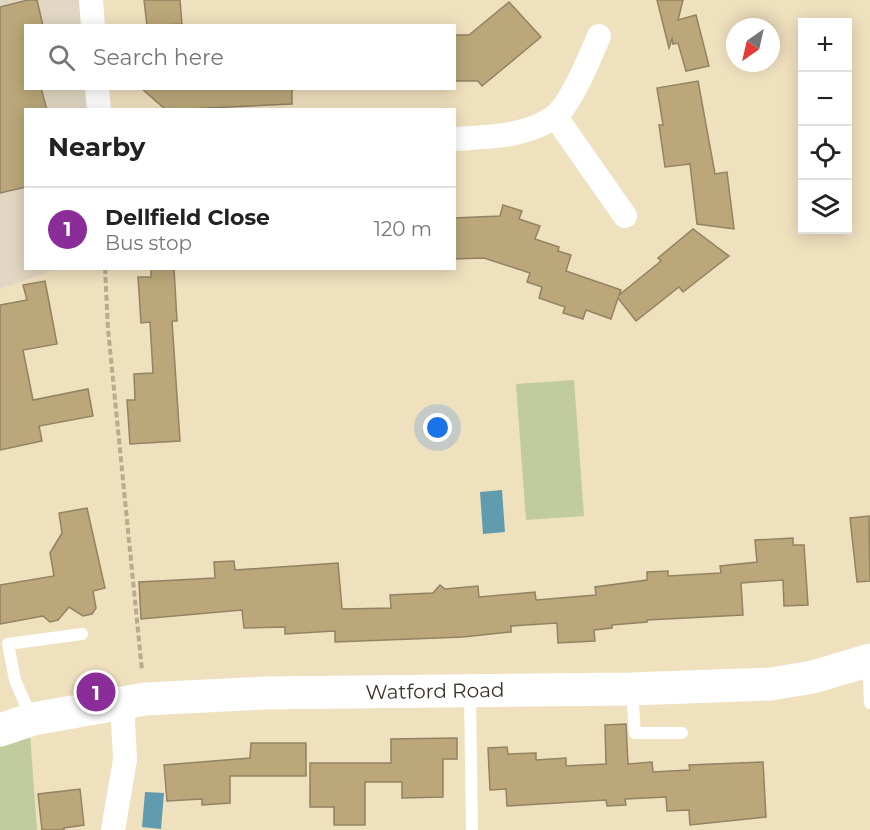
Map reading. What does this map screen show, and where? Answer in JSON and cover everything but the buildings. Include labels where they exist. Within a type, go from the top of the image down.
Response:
[{"type":"main road","name":"Watford Road","points":[[0,730],[33,719],[133,700],[264,693],[631,689],[771,684],[813,677],[869,660]]},
{"type":"street","points":[[91,0],[93,24]]},
{"type":"street","points":[[456,139],[498,136],[532,127],[555,117],[577,85],[599,36]]},
{"type":"street","points":[[97,90],[99,108]]},
{"type":"street","points":[[555,117],[625,216]]},
{"type":"street","points":[[113,830],[133,700]]},
{"type":"lane","points":[[33,719],[15,680],[8,644],[82,634]]},
{"type":"lane","points":[[869,660],[870,703]]},
{"type":"lane","points":[[631,689],[635,733],[682,733]]},
{"type":"lane","points":[[470,690],[472,830]]},
{"type":"path","points":[[105,270],[133,700]]},
{"type":"shaded area","points":[[0,0],[79,0],[81,24],[24,24],[24,90],[85,90],[87,108],[24,108],[24,270],[54,270],[0,289]]},
{"type":"green space","points":[[574,380],[584,516],[526,520],[516,384]]},
{"type":"green space","points":[[30,734],[37,830],[0,830],[0,743]]},
{"type":"water","points":[[502,490],[505,532],[483,534],[480,492]]},
{"type":"water","points":[[145,792],[164,793],[161,829],[142,827]]},
{"type":"place","name":"Dellfield Close","points":[[96,692]]}]
